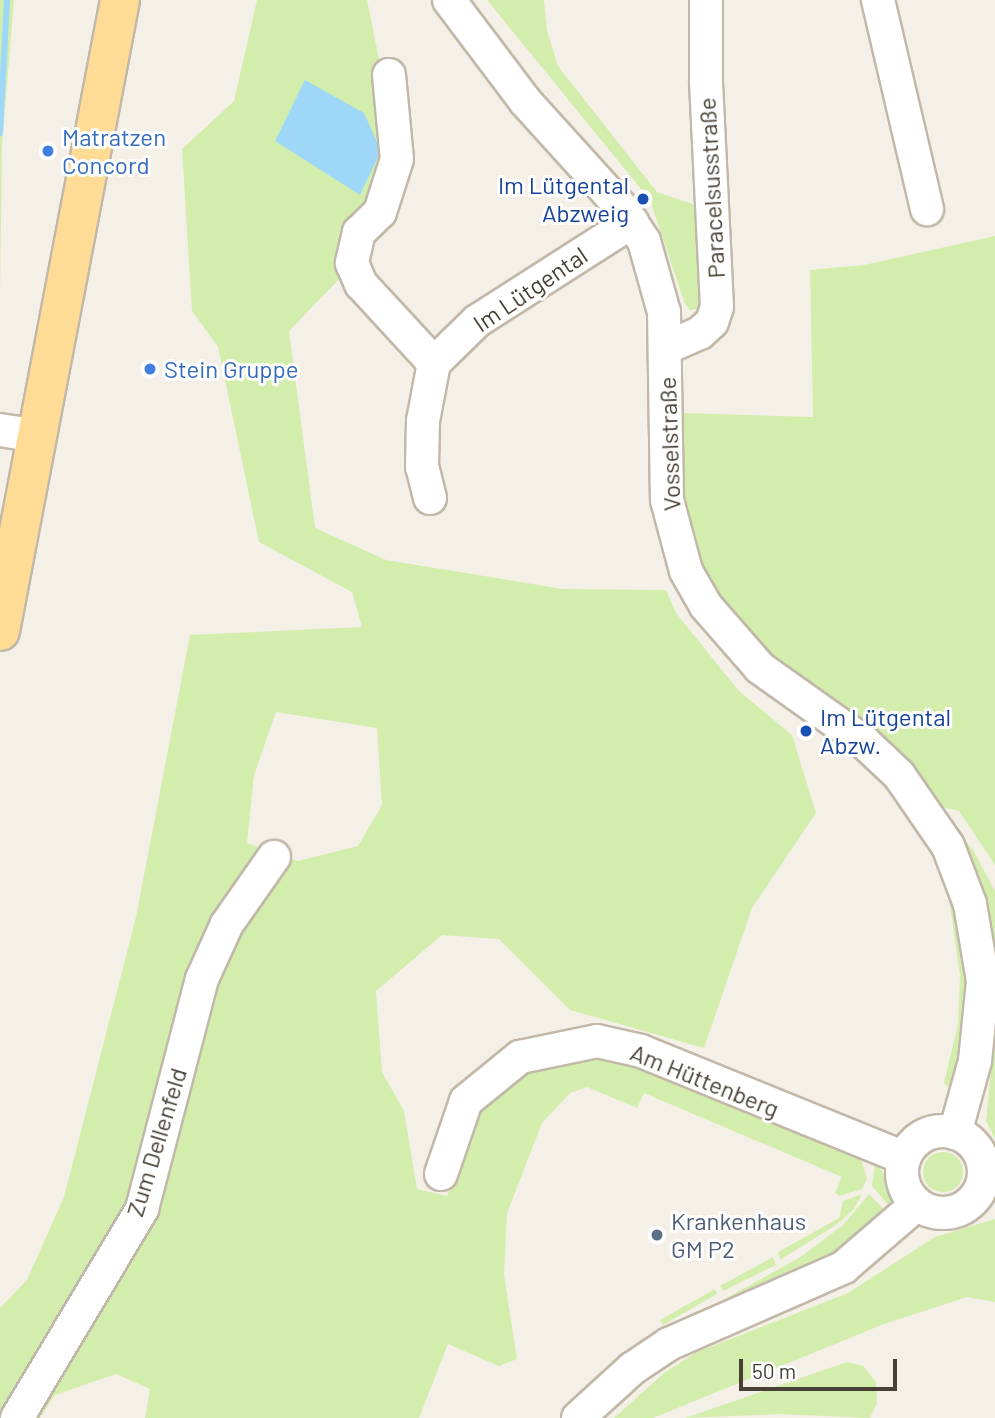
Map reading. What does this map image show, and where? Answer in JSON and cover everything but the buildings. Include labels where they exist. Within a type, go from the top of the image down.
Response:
[{"type":"main road","points":[[0,631],[120,0]]},
{"type":"street","name":"Vosselstraße","points":[[449,0],[525,101],[632,222],[660,283],[666,348],[667,500],[687,571],[706,607],[760,667],[864,742],[900,775],[934,819],[959,871],[979,940],[983,1016],[955,1133]]},
{"type":"street","name":"Paracelsusstraße","points":[[666,348],[700,333],[712,322],[717,307],[706,80],[706,0]]},
{"type":"street","points":[[878,0],[928,209]]},
{"type":"street","points":[[389,75],[397,159],[380,212],[359,232],[352,264],[361,284],[434,363],[422,455],[430,498]]},
{"type":"street","name":"Im Lütgental","points":[[434,363],[477,321],[632,222]]},
{"type":"street","points":[[0,430],[39,436]]},
{"type":"street","name":"Zum Dellenfeld","points":[[17,1418],[142,1209],[202,979],[227,923],[274,857]]},
{"type":"street","name":"Am Hüttenberg","points":[[441,1174],[467,1101],[520,1057],[597,1041],[641,1051],[905,1158]]},
{"type":"street","points":[[955,1133],[976,1148],[989,1182],[967,1205],[947,1213],[917,1204],[903,1182],[905,1158],[926,1135],[955,1133]]},
{"type":"street","points":[[578,1418],[633,1368],[669,1344],[844,1267],[917,1204]]},
{"type":"green space","points":[[0,0],[14,0],[2,145],[0,300]]},
{"type":"green space","points":[[257,0],[367,0],[382,74],[391,156],[347,271],[289,331],[315,528],[386,560],[563,589],[666,590],[676,613],[738,690],[792,735],[816,813],[752,908],[704,1048],[570,1010],[499,939],[442,935],[376,991],[382,1072],[404,1111],[417,1189],[447,1196],[486,1094],[512,1073],[592,1049],[749,1107],[861,1159],[867,1178],[862,1189],[840,1196],[835,1193],[842,1177],[644,1093],[637,1108],[587,1087],[570,1093],[542,1123],[507,1213],[504,1275],[517,1359],[499,1366],[448,1344],[419,1418],[145,1418],[150,1389],[116,1374],[55,1395],[40,1418],[0,1418],[0,1308],[27,1280],[64,1197],[136,917],[190,635],[362,627],[352,592],[259,542],[218,347],[192,311],[182,149],[234,101]],"holes":[[[276,712],[377,728],[382,805],[358,846],[298,861],[247,843],[254,775]]]},
{"type":"green space","points":[[487,0],[544,0],[547,31],[558,66],[657,192],[701,207],[702,308],[690,310],[685,304],[650,200]]},
{"type":"green space","points":[[995,236],[995,865],[959,811],[939,806],[736,624],[694,551],[680,477],[684,413],[813,417],[810,270],[864,265]]},
{"type":"green space","points":[[953,826],[973,850],[995,891],[995,969],[988,918]]},
{"type":"green space","points":[[945,871],[955,898],[970,978],[965,1050],[953,1092],[944,1083],[958,1024],[960,976]]},
{"type":"green space","points":[[995,1027],[995,1139],[986,1121]]},
{"type":"green space","points":[[943,1152],[957,1158],[963,1172],[957,1186],[943,1192],[929,1186],[923,1172],[929,1158]]},
{"type":"green space","points":[[875,1163],[893,1184],[891,1208],[872,1186]]},
{"type":"green space","points":[[862,1194],[854,1209],[836,1225],[780,1260],[778,1252],[839,1218],[843,1201]]},
{"type":"green space","points":[[869,1194],[883,1208],[881,1218],[830,1258],[681,1323],[799,1258],[842,1226]]},
{"type":"green space","points":[[995,1219],[995,1302],[967,1297],[884,1324],[653,1418],[614,1418],[664,1373],[695,1353],[848,1293],[935,1237]]},
{"type":"green space","points":[[773,1257],[776,1265],[723,1291],[720,1286]]},
{"type":"green space","points":[[715,1289],[717,1294],[663,1325],[660,1320]]},
{"type":"green space","points":[[847,1362],[863,1366],[876,1382],[877,1403],[870,1418],[779,1414],[685,1418]]},
{"type":"water","points":[[305,80],[364,113],[381,151],[360,195],[275,141]]},
{"type":"waterway","points":[[0,133],[7,0]]},
{"type":"place","name":"Matratzen Concord","points":[[48,151]]},
{"type":"place","name":"Im Lütgental Abzweig","points":[[643,199]]},
{"type":"place","name":"Stein Gruppe","points":[[150,369]]},
{"type":"place","name":"Im Lütgental Abzw.","points":[[806,731]]},
{"type":"place","name":"Krankenhaus GM P2","points":[[657,1235]]}]
